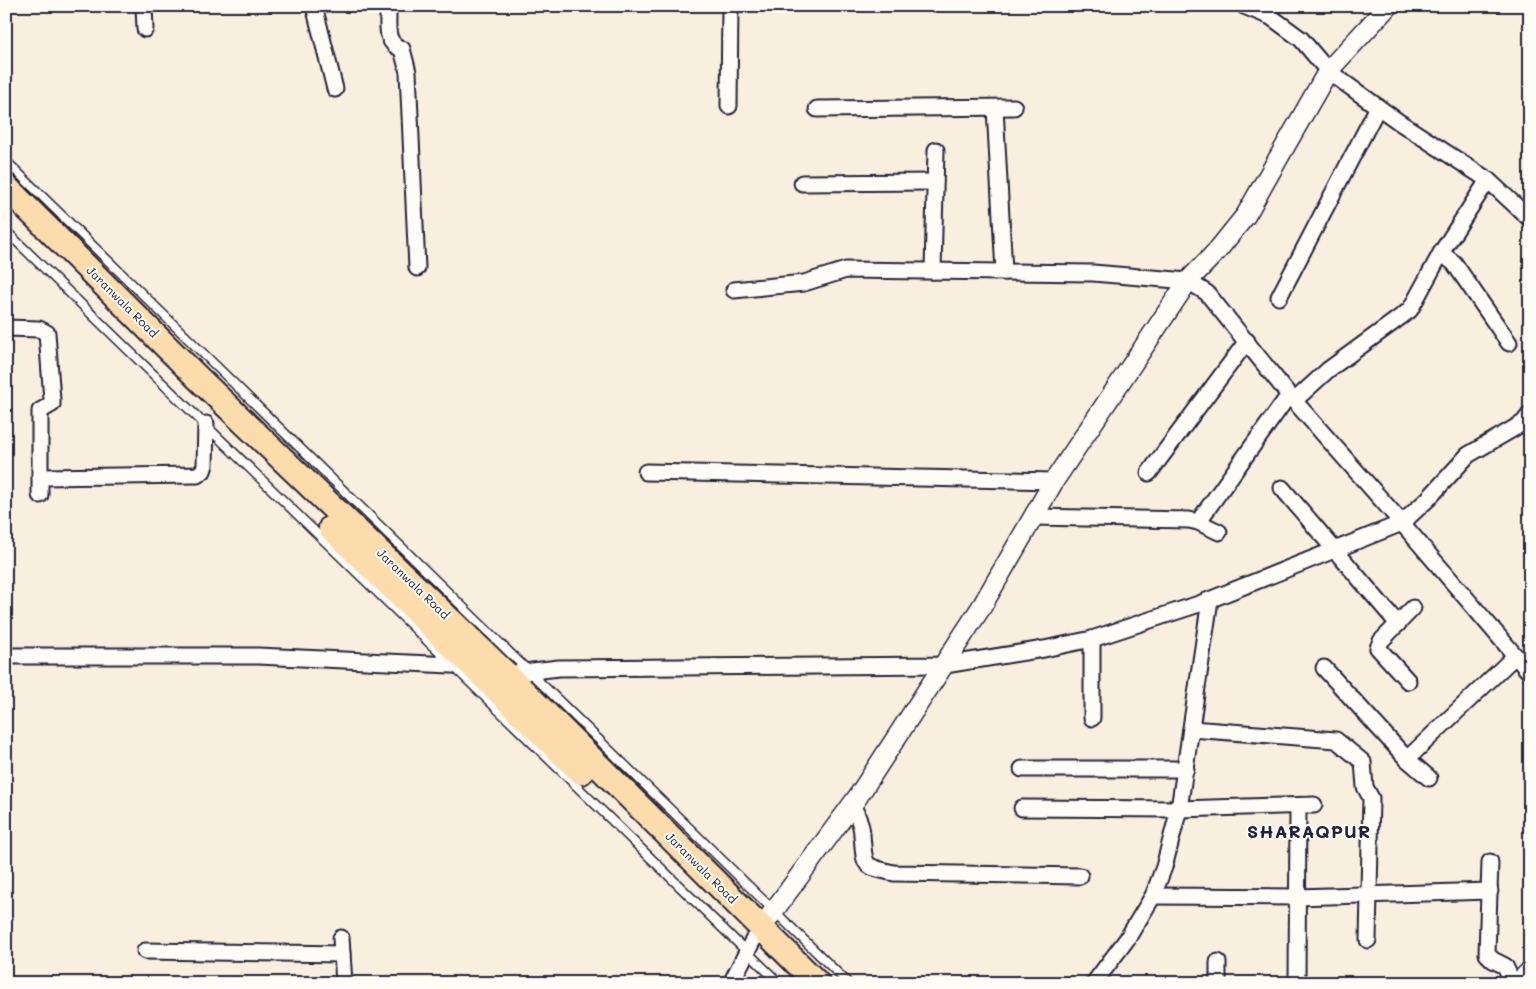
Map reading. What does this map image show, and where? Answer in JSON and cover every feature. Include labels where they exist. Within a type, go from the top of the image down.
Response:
[{"type":"main road","name":"Jaranwala Road","points":[[6,187],[198,378],[517,672],[759,932],[797,983]]},
{"type":"main road","name":"Jaranwala Road","points":[[6,210],[463,666],[817,983]]},
{"type":"street","points":[[144,6],[145,29]]},
{"type":"street","points":[[314,6],[335,89]]},
{"type":"street","points":[[388,6],[389,41],[394,46],[402,49],[408,72],[417,268]]},
{"type":"street","points":[[729,106],[730,6]]},
{"type":"street","points":[[1244,6],[1272,12],[1301,40],[1328,71],[1378,107],[1488,180],[1530,218]]},
{"type":"street","points":[[731,983],[759,932],[852,805],[945,665],[1054,481],[1188,281],[1246,215],[1328,71],[1388,6]]},
{"type":"street","points":[[817,109],[1014,107]]},
{"type":"street","points":[[1279,297],[1378,107]]},
{"type":"street","points":[[995,108],[1004,272]]},
{"type":"street","points":[[934,271],[936,150]]},
{"type":"street","points":[[1198,522],[1292,398],[1351,351],[1410,310],[1441,253],[1488,180]]},
{"type":"street","points":[[802,182],[935,182]]},
{"type":"street","points":[[1441,253],[1454,263],[1509,343]]},
{"type":"street","points":[[734,290],[804,283],[846,270],[1093,273],[1188,281],[1207,293],[1292,398],[1530,672]]},
{"type":"street","points":[[6,328],[39,329],[47,333],[52,404],[40,411],[40,495]]},
{"type":"street","points":[[1149,473],[1247,341]]},
{"type":"street","points":[[517,672],[945,665],[1092,639],[1210,600],[1402,523],[1428,499],[1468,454],[1524,423],[1530,414]]},
{"type":"street","points":[[40,477],[197,475],[203,471],[205,465],[206,424]]},
{"type":"street","points":[[646,472],[1054,481]]},
{"type":"street","points":[[1282,488],[1398,624]]},
{"type":"street","points":[[1033,517],[1198,522],[1218,532]]},
{"type":"street","points":[[1094,983],[1127,939],[1153,896],[1164,866],[1180,809],[1210,600]]},
{"type":"street","points":[[1408,681],[1378,648],[1381,641],[1413,608]]},
{"type":"street","points":[[1092,639],[1092,718]]},
{"type":"street","points":[[6,656],[258,656],[463,666]]},
{"type":"street","points":[[1407,759],[1516,656]]},
{"type":"street","points":[[1324,668],[1407,759],[1429,778]]},
{"type":"street","points":[[1191,729],[1331,739],[1340,742],[1360,759],[1364,766],[1365,787],[1371,798],[1368,940]]},
{"type":"street","points":[[1022,768],[1186,768]]},
{"type":"street","points":[[852,805],[860,819],[862,856],[866,863],[874,869],[894,872],[1080,876]]},
{"type":"street","points":[[1022,808],[1180,809],[1314,805]]},
{"type":"street","points":[[1297,983],[1298,806]]},
{"type":"street","points":[[1490,862],[1487,954],[1504,966],[1513,983]]},
{"type":"street","points":[[1153,896],[1297,897],[1490,892]]},
{"type":"street","points":[[341,938],[344,983]]},
{"type":"street","points":[[146,951],[342,954]]},
{"type":"street","points":[[1218,962],[1218,983]]},
{"type":"street","points":[[1518,983],[1530,971]]},
{"type":"lane","points":[[6,161],[517,672]]},
{"type":"lane","points":[[6,231],[206,424],[463,666]]},
{"type":"lane","points":[[759,932],[779,983]]},
{"type":"lane","points":[[759,932],[848,983]]},
{"type":"district","name":"SHARAQPUR","points":[[1309,832]]}]
